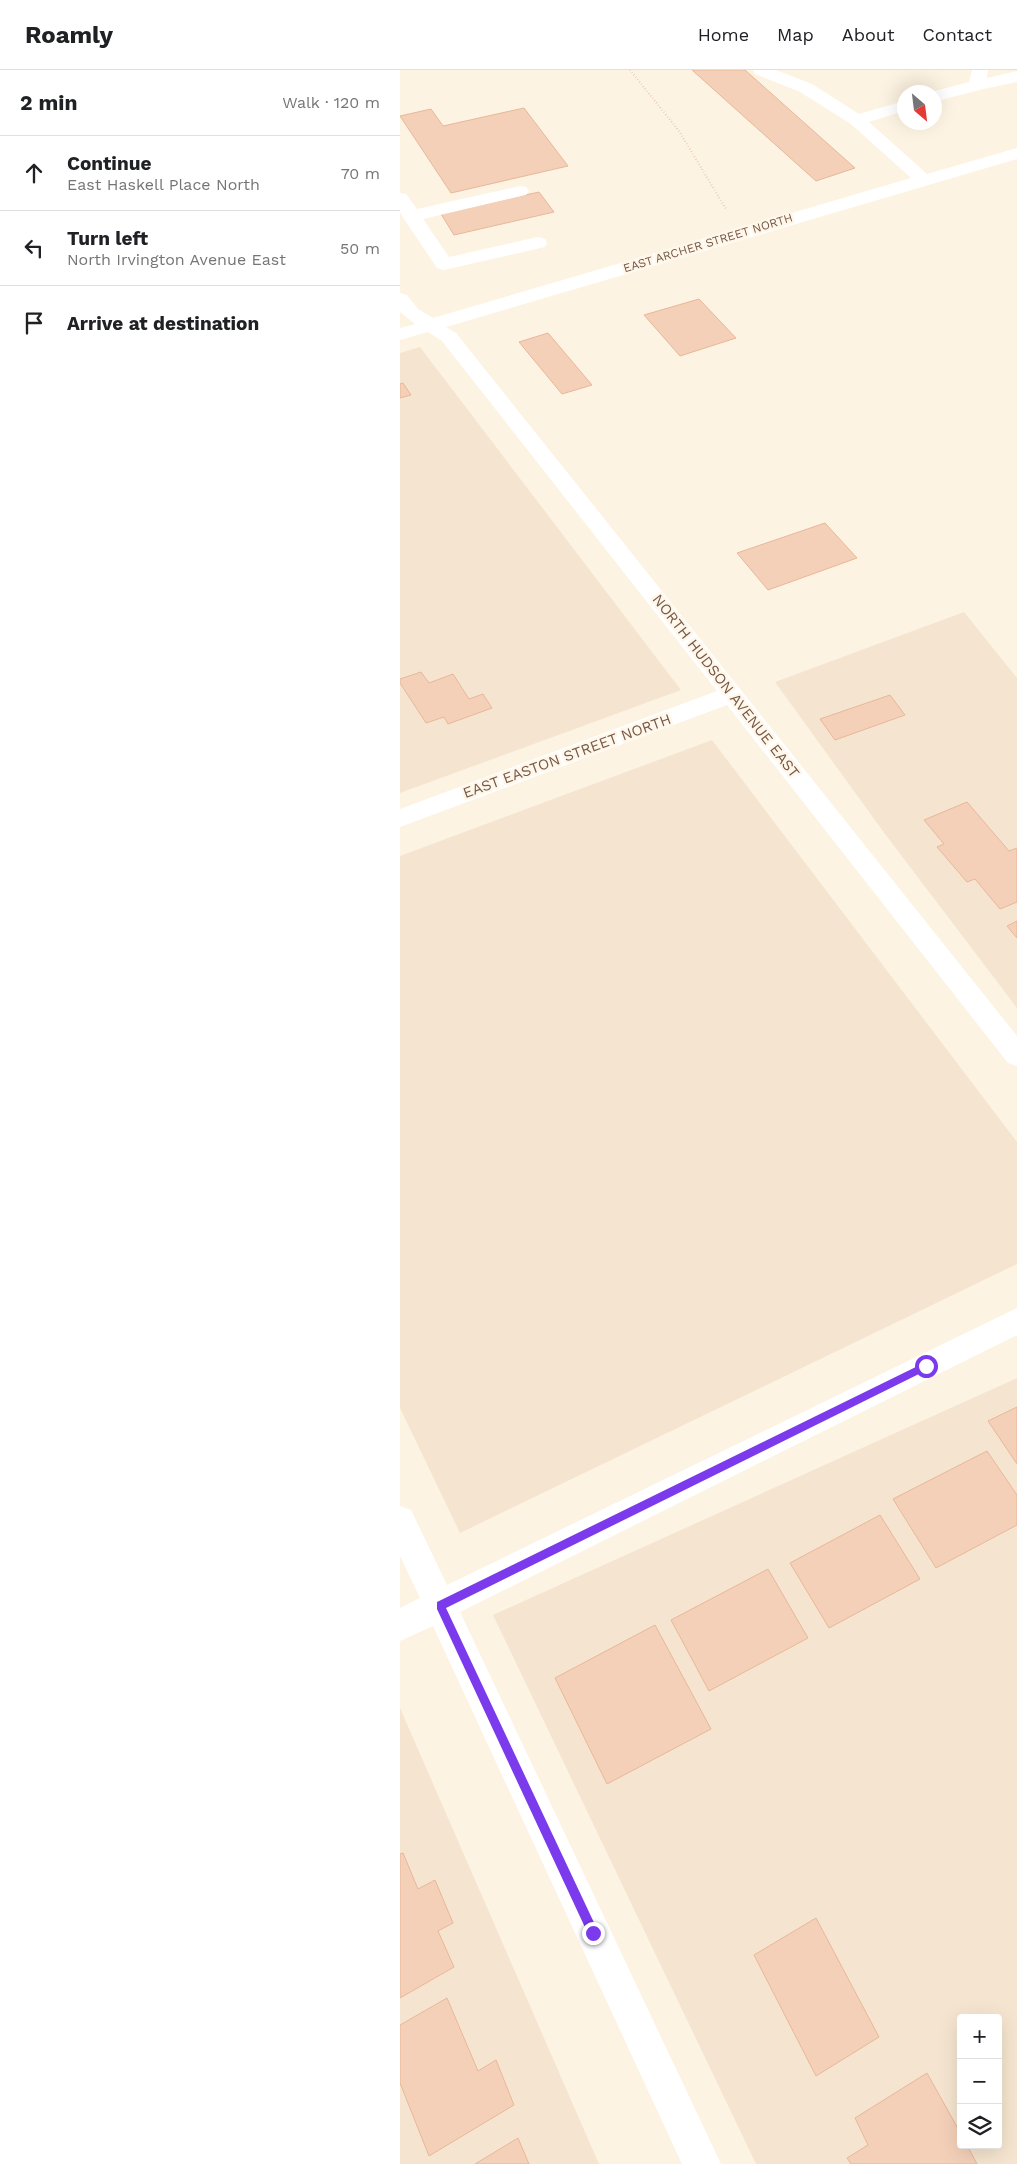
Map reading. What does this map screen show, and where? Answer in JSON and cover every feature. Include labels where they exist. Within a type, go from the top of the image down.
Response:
[{"type":"street","points":[[761,70],[806,88],[856,120],[923,180]]},
{"type":"street","points":[[942,94],[978,78],[1010,79],[1017,76]]},
{"type":"street","points":[[856,120],[897,108]]},
{"type":"street","name":"EAST ARCHER STREET NORTH","points":[[400,334],[1017,153]]},
{"type":"street","points":[[411,216],[520,191]]},
{"type":"street","points":[[400,198],[444,264],[538,243]]},
{"type":"street","name":"NORTH HUDSON AVENUE EAST","points":[[400,299],[411,313],[449,337],[1017,1055]]},
{"type":"street","name":"EAST EASTON STREET NORTH","points":[[400,818],[733,694]]},
{"type":"street","points":[[400,1625],[1017,1321]]},
{"type":"street","points":[[400,1521],[702,2164]]},
{"type":"path","points":[[630,70],[679,131],[741,233]]},
{"type":"shaded area","points":[[420,347],[681,690],[400,793],[400,353]]},
{"type":"shaded area","points":[[964,612],[1017,678],[1017,1008],[885,834],[775,682]]},
{"type":"shaded area","points":[[712,740],[1017,1142],[1017,1264],[460,1533],[400,1408],[400,856]]},
{"type":"shaded area","points":[[1017,1378],[1017,2164],[756,2164],[493,1615]]},
{"type":"shaded area","points":[[400,1708],[599,2164],[400,2164]]},
{"type":"building","points":[[692,70],[745,70],[855,168],[816,181]]},
{"type":"building","points":[[524,108],[568,166],[451,193],[400,116],[431,109],[443,126]]},
{"type":"building","points":[[539,192],[554,212],[454,235],[441,214]]},
{"type":"building","points":[[699,299],[736,338],[680,356],[644,315]]},
{"type":"building","points":[[548,333],[592,385],[562,394],[519,342]]},
{"type":"building","points":[[403,383],[411,395],[400,398],[400,384]]},
{"type":"building","points":[[825,523],[857,558],[768,590],[737,553]]},
{"type":"building","points":[[421,672],[429,683],[453,674],[469,699],[483,694],[492,708],[448,724],[444,717],[426,723],[400,683],[400,679]]},
{"type":"building","points":[[890,695],[905,715],[835,740],[820,719]]},
{"type":"building","points":[[967,802],[1009,851],[1017,848],[1017,902],[1000,909],[975,879],[967,882],[937,847],[944,844],[924,820]]},
{"type":"building","points":[[1017,921],[1017,938],[1007,926]]},
{"type":"building","points":[[1017,1407],[1017,1464],[988,1421]]},
{"type":"building","points":[[987,1451],[1017,1495],[1017,1525],[936,1568],[893,1499]]},
{"type":"building","points":[[880,1515],[920,1579],[829,1628],[790,1563]]},
{"type":"building","points":[[768,1569],[808,1638],[709,1691],[671,1620]]},
{"type":"building","points":[[655,1625],[711,1729],[607,1784],[555,1678]]},
{"type":"building","points":[[403,1853],[418,1889],[435,1880],[453,1923],[438,1931],[454,1967],[400,1998],[400,1854]]},
{"type":"building","points":[[816,1918],[879,2037],[816,2076],[754,1955]]},
{"type":"building","points":[[447,1998],[478,2071],[496,2060],[514,2105],[429,2156],[400,2083],[400,2025]]},
{"type":"building","points":[[927,2073],[957,2127],[957,2149],[969,2149],[977,2164],[851,2164],[847,2158],[868,2145],[855,2118]]},
{"type":"building","points":[[518,2138],[529,2164],[475,2164]]},
{"type":"route","points":[[593,1933],[440,1606],[926,1366]]}]
